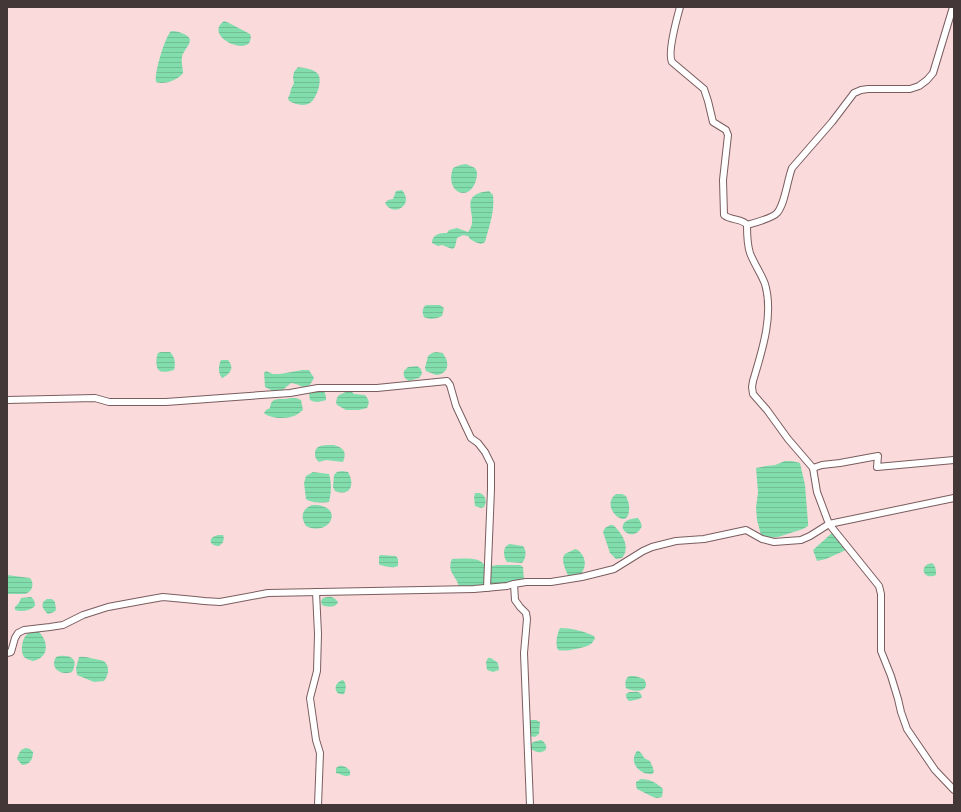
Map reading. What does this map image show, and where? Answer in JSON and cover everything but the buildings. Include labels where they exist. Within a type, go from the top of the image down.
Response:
[{"type":"street","points":[[680,7],[671,45],[670,58],[672,62],[704,89],[713,122],[726,130],[728,135],[723,180],[724,215],[743,221],[747,225],[747,242],[765,285],[768,304],[766,336],[753,381],[753,394],[767,410],[788,439],[814,468],[817,492],[829,524],[879,586],[882,594],[882,651],[907,730],[935,770],[954,790]]},
{"type":"street","points":[[747,225],[776,214],[781,205],[792,168],[832,122],[854,93],[868,89],[910,89],[919,86],[927,80],[933,72],[953,7]]},
{"type":"street","points":[[7,400],[95,398],[109,402],[166,402],[290,393],[318,388],[377,388],[447,381],[450,385],[456,406],[471,438],[478,443],[485,452],[491,464],[487,588]]},
{"type":"street","points":[[814,468],[822,465],[878,456],[877,467],[954,460]]},
{"type":"street","points":[[7,653],[11,652],[18,633],[24,630],[50,628],[63,625],[83,616],[116,605],[163,598],[220,602],[268,593],[487,588],[533,582],[551,582],[582,577],[614,569],[652,547],[676,541],[704,539],[746,530],[762,539],[774,542],[801,540],[829,524],[954,498]]},
{"type":"street","points":[[514,584],[515,600],[526,612],[527,619],[524,653],[530,805]]},
{"type":"street","points":[[316,592],[318,634],[317,671],[310,698],[316,740],[320,753],[318,805]]},
{"type":"shaded area","points":[[224,21],[250,34],[251,37],[249,43],[241,46],[224,40],[218,31],[219,26]]},
{"type":"shaded area","points":[[171,31],[182,33],[190,39],[189,45],[182,57],[183,73],[178,78],[171,81],[163,83],[156,82],[160,55]]},
{"type":"shaded area","points":[[298,67],[314,71],[318,74],[320,81],[314,98],[310,103],[305,105],[299,105],[289,101],[288,98],[294,83],[294,72]]},
{"type":"shaded area","points":[[466,164],[475,168],[477,171],[477,176],[473,187],[464,193],[455,189],[452,184],[451,177],[453,168]]},
{"type":"shaded area","points":[[402,190],[406,200],[401,208],[393,209],[385,203],[388,200],[393,199],[396,191]]},
{"type":"shaded area","points":[[489,191],[493,195],[493,207],[485,242],[481,244],[470,239],[468,236],[463,235],[457,238],[455,247],[452,249],[432,243],[435,236],[447,233],[449,230],[457,228],[468,232],[472,220],[471,202],[473,197],[479,193]]},
{"type":"shaded area","points":[[426,305],[440,305],[444,308],[442,316],[433,319],[424,317],[423,311]]},
{"type":"shaded area","points":[[170,352],[172,354],[175,361],[174,370],[163,372],[158,370],[156,363],[157,357],[158,353]]},
{"type":"shaded area","points":[[436,352],[443,353],[447,360],[447,367],[441,374],[436,375],[426,371],[425,368],[428,356]]},
{"type":"shaded area","points":[[221,360],[228,360],[231,366],[229,373],[222,378],[219,369]]},
{"type":"shaded area","points":[[417,366],[421,369],[422,374],[419,378],[409,381],[404,377],[404,371],[408,367]]},
{"type":"shaded area","points":[[309,370],[314,378],[310,385],[303,387],[291,383],[280,392],[273,391],[265,387],[264,373],[266,371],[273,374],[280,374]]},
{"type":"shaded area","points":[[312,390],[322,390],[325,393],[326,400],[314,402],[310,400],[309,394]]},
{"type":"shaded area","points":[[348,391],[354,394],[365,395],[369,401],[367,408],[359,410],[346,410],[337,405],[336,402],[339,395]]},
{"type":"shaded area","points":[[290,398],[301,400],[303,410],[296,415],[287,418],[278,418],[264,413],[270,408],[272,401]]},
{"type":"shaded area","points":[[334,445],[344,451],[345,456],[343,462],[326,460],[319,462],[316,459],[315,453],[317,448]]},
{"type":"shaded area","points":[[785,461],[800,463],[805,485],[808,526],[778,537],[768,538],[761,535],[757,520],[756,508],[758,492],[756,468],[775,465]]},
{"type":"shaded area","points":[[313,472],[329,474],[331,488],[329,502],[320,503],[306,499],[304,483],[306,476]]},
{"type":"shaded area","points":[[337,472],[348,472],[351,481],[350,488],[345,492],[335,491],[333,487],[334,475]]},
{"type":"shaded area","points":[[475,493],[480,493],[485,497],[486,501],[484,507],[481,508],[475,506]]},
{"type":"shaded area","points":[[616,494],[626,496],[628,501],[629,511],[627,517],[624,519],[615,515],[612,510],[612,499]]},
{"type":"shaded area","points":[[312,505],[323,506],[332,514],[331,520],[322,528],[315,529],[306,526],[304,523],[304,511]]},
{"type":"shaded area","points":[[638,518],[642,526],[638,532],[628,534],[623,528],[623,524],[628,520]]},
{"type":"shaded area","points":[[613,525],[616,528],[624,540],[626,549],[622,558],[616,559],[610,553],[603,532],[605,528]]},
{"type":"shaded area","points":[[833,532],[846,550],[826,559],[817,561],[813,550]]},
{"type":"shaded area","points":[[218,535],[223,535],[224,540],[219,546],[215,546],[211,543],[211,539]]},
{"type":"shaded area","points":[[510,544],[523,546],[526,554],[522,563],[507,562],[504,555],[504,549]]},
{"type":"shaded area","points":[[575,549],[578,550],[583,556],[585,565],[581,574],[569,577],[563,559],[565,554]]},
{"type":"shaded area","points":[[379,556],[396,556],[398,559],[398,566],[391,567],[380,565]]},
{"type":"shaded area","points":[[452,559],[475,559],[483,563],[485,566],[484,586],[459,587],[450,567]]},
{"type":"shaded area","points":[[932,563],[936,570],[936,575],[928,576],[925,574],[924,569],[928,564]]},
{"type":"shaded area","points":[[520,565],[523,567],[524,580],[491,585],[490,568],[491,566]]},
{"type":"shaded area","points":[[7,575],[30,578],[32,580],[31,590],[25,594],[7,594]]},
{"type":"shaded area","points":[[31,597],[35,603],[33,608],[25,611],[15,610],[15,607],[21,598]]},
{"type":"shaded area","points":[[323,598],[335,598],[338,602],[337,604],[330,607],[322,605],[321,601]]},
{"type":"shaded area","points":[[47,599],[52,599],[55,602],[56,610],[48,614],[43,609],[42,604]]},
{"type":"shaded area","points":[[560,628],[582,631],[594,636],[595,639],[591,644],[584,647],[570,650],[558,650],[557,639]]},
{"type":"shaded area","points":[[39,632],[45,640],[46,649],[42,657],[33,661],[24,657],[22,644],[27,635],[30,633]]},
{"type":"shaded area","points":[[67,656],[73,659],[75,664],[72,672],[64,673],[55,668],[54,661],[56,657]]},
{"type":"shaded area","points":[[79,657],[100,660],[106,663],[108,671],[107,677],[104,681],[94,682],[77,675],[76,668]]},
{"type":"shaded area","points":[[488,658],[491,658],[498,663],[499,670],[493,672],[487,670],[486,662]]},
{"type":"shaded area","points":[[629,676],[644,679],[646,687],[637,691],[629,690],[626,688],[625,684]]},
{"type":"shaded area","points":[[343,680],[346,688],[344,694],[341,694],[336,691],[336,686]]},
{"type":"shaded area","points":[[629,692],[639,692],[642,697],[629,701],[626,698],[626,694]]},
{"type":"shaded area","points":[[529,721],[540,722],[539,734],[535,737],[530,736]]},
{"type":"shaded area","points":[[541,740],[546,745],[546,749],[544,751],[539,752],[531,749],[532,743]]},
{"type":"shaded area","points":[[26,748],[33,752],[32,757],[29,763],[22,765],[17,759],[21,750]]},
{"type":"shaded area","points":[[637,751],[642,754],[644,758],[650,761],[654,772],[652,774],[643,773],[635,764],[634,760]]},
{"type":"shaded area","points":[[339,766],[344,766],[348,769],[350,771],[350,775],[345,776],[336,773],[336,768]]},
{"type":"shaded area","points":[[641,779],[656,783],[661,787],[663,789],[662,797],[653,797],[637,789],[636,782]]}]
